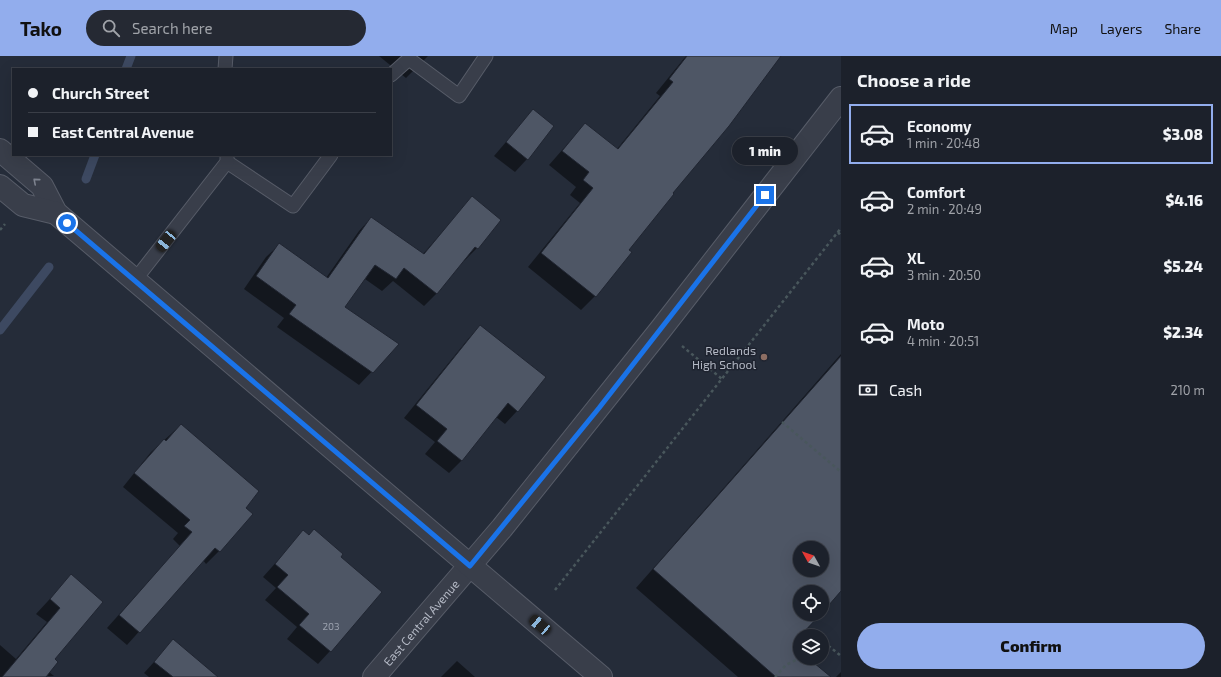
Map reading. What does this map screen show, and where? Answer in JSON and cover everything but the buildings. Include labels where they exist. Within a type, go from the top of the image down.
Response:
[{"type":"street","name":"East Central Avenue","points":[[374,677],[512,516],[661,329],[841,98]]},
{"type":"street","points":[[0,150],[42,186],[56,213],[601,677]]},
{"type":"street","points":[[0,186],[23,205],[56,213]]},
{"type":"lane","points":[[224,68],[226,56]]},
{"type":"lane","points":[[392,74],[409,59],[459,96],[486,56]]},
{"type":"lane","points":[[135,280],[227,159],[293,206],[330,156]]},
{"type":"path","points":[[0,230],[5,224]]},
{"type":"path","points":[[555,590],[841,228]]},
{"type":"path","points":[[838,232],[841,236]]},
{"type":"path","points":[[661,329],[722,379]]},
{"type":"path","points":[[782,422],[841,472]]},
{"type":"path","points":[[829,647],[841,656]]},
{"type":"path","points":[[775,677],[786,665],[793,662]]},
{"type":"waterway","points":[[126,68],[131,56]]},
{"type":"waterway","points":[[86,179],[95,156]]},
{"type":"waterway","points":[[0,330],[49,267]]},
{"type":"place","name":"Redlands High School","points":[[764,357]]},
{"type":"route","points":[[67,223],[470,566],[599,408],[765,195]]}]
